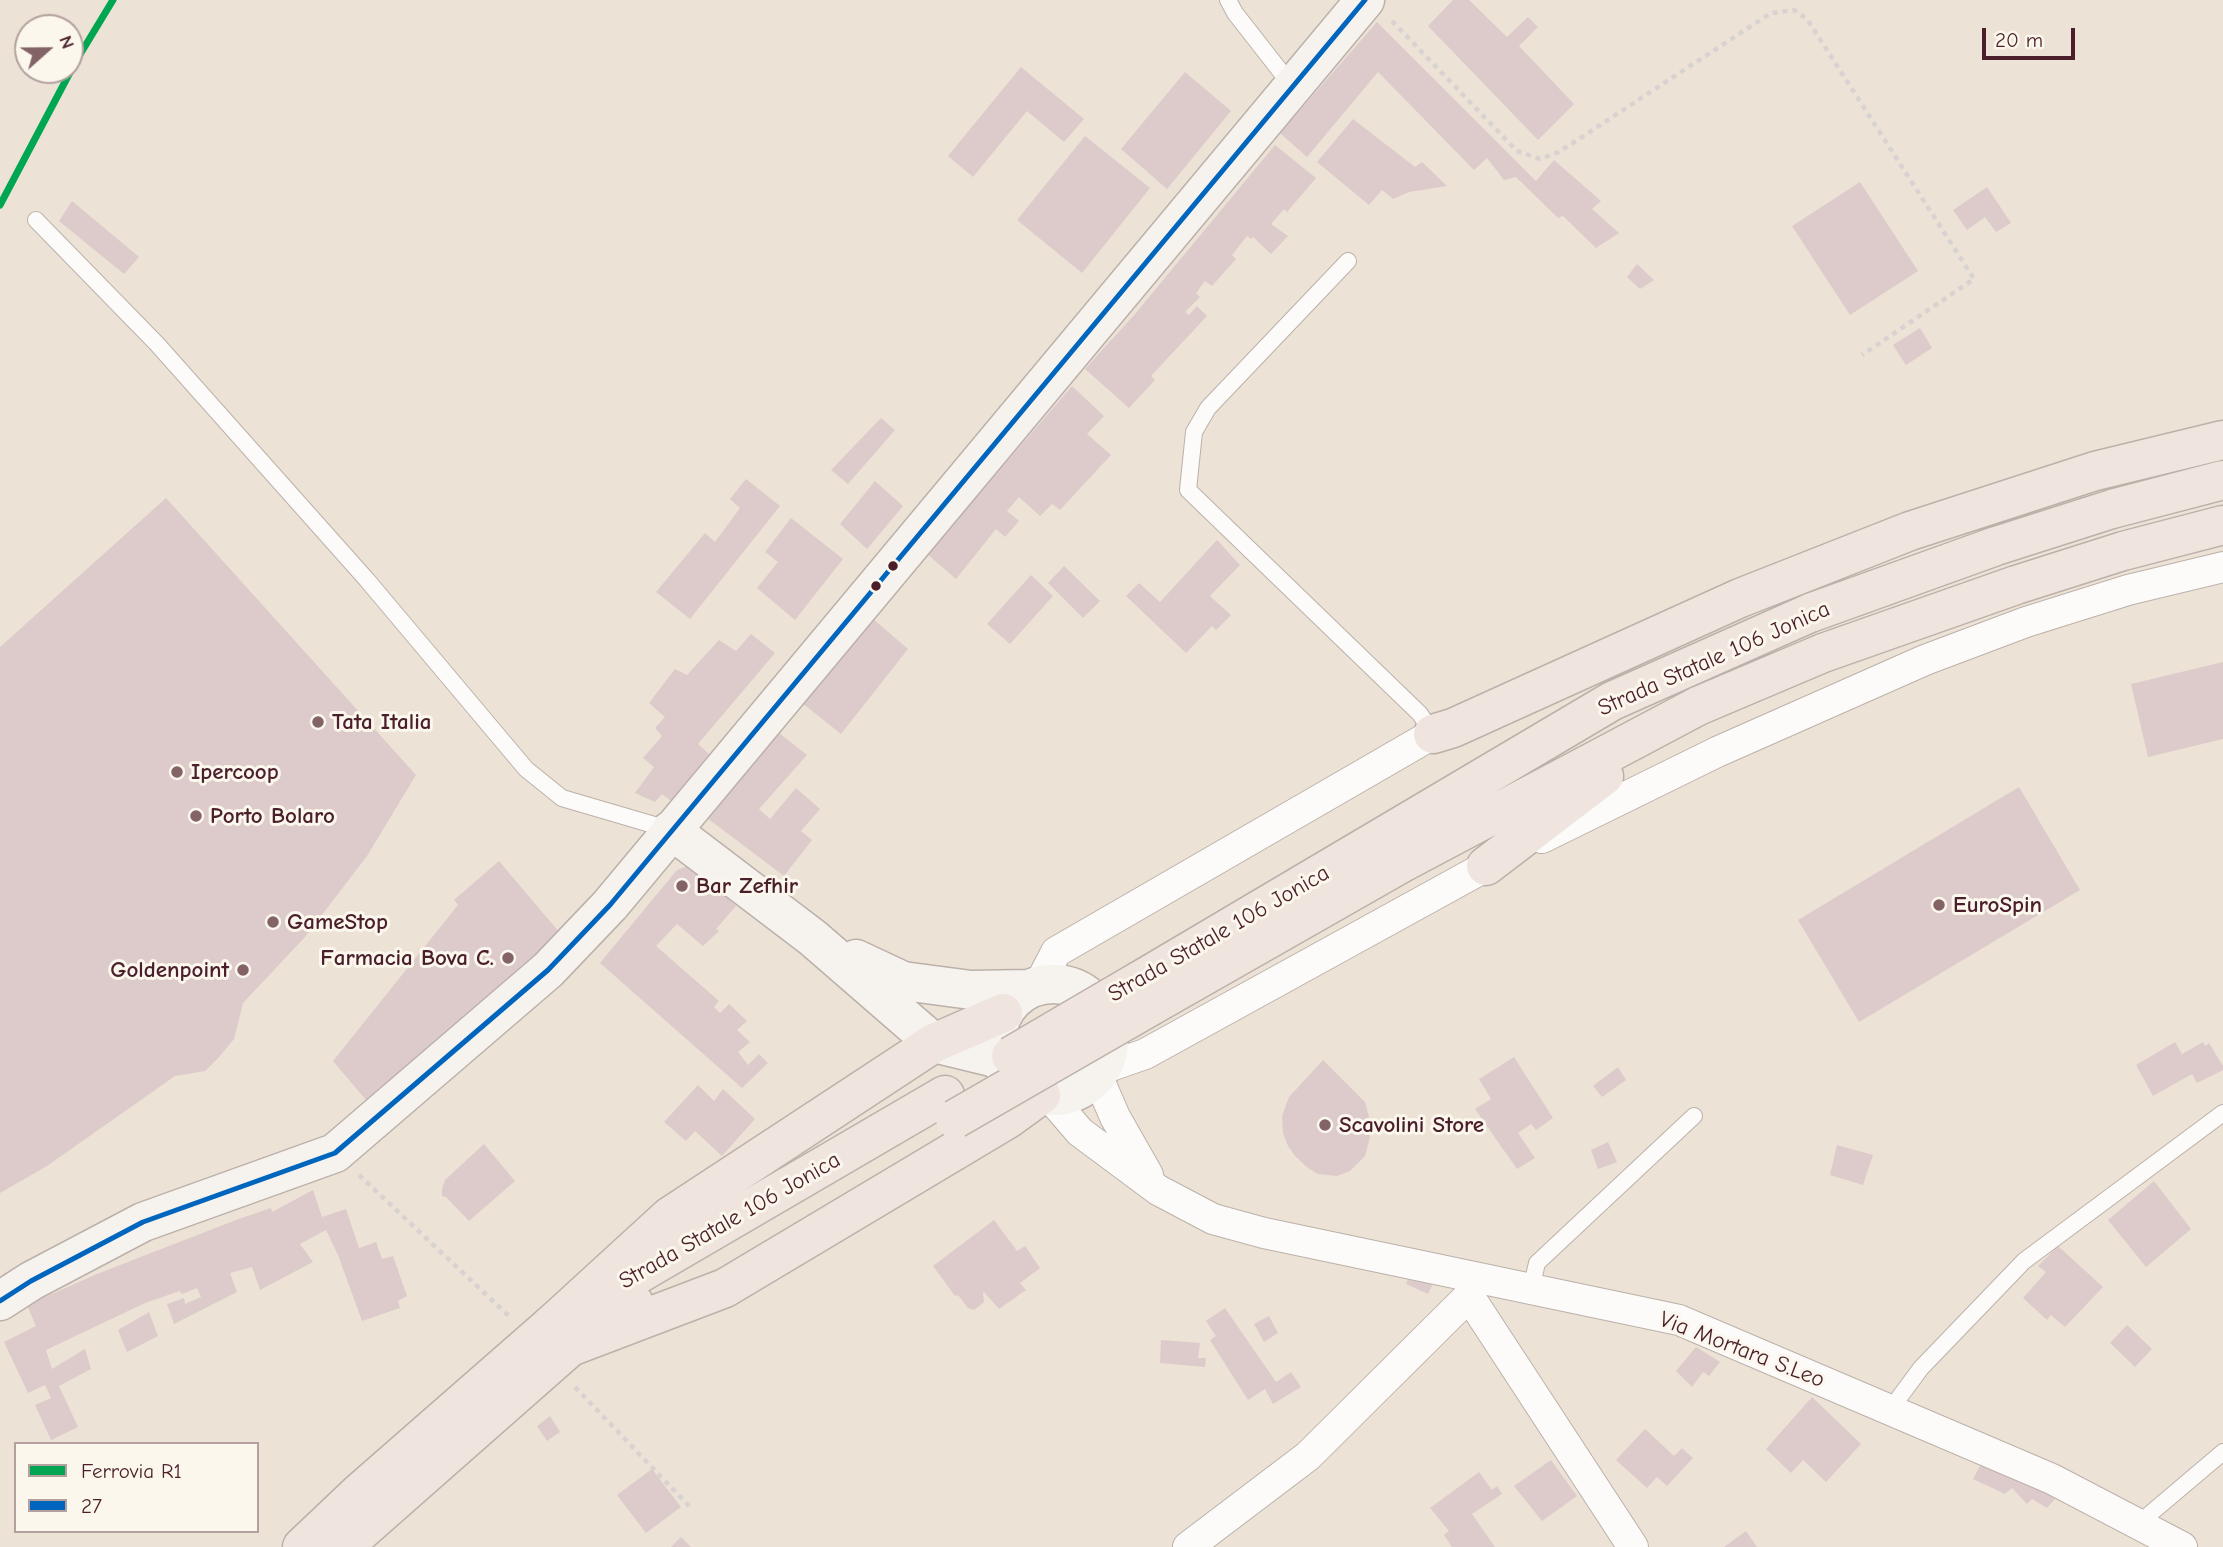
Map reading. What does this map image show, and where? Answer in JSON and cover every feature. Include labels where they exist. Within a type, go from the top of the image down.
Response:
[{"type":"main road","points":[[1433,734],[1453,728],[1740,598],[1910,531],[2095,471],[2223,440]]},
{"type":"main road","name":"Strada Statale 106 Jonica","points":[[302,1547],[360,1492],[563,1350],[950,1107],[1145,994],[1612,701],[1810,613],[1996,546],[2112,509],[2223,480]]},
{"type":"main road","name":"Strada Statale 106 Jonica","points":[[1145,994],[1402,863],[1698,706],[1823,653],[2016,585],[2123,551],[2223,525]]},
{"type":"main road","points":[[1486,866],[1698,706]]},
{"type":"main road","points":[[563,1350],[669,1217],[934,1043],[1024,996]]},
{"type":"main road","points":[[563,1350],[725,1288],[1045,1096]]},
{"type":"main road","name":"Strada Statale 106 Jonica","points":[[343,1547],[563,1350]]},
{"type":"street","points":[[0,1301],[143,1222],[335,1153],[548,970],[610,905],[1292,86],[1378,10]]},
{"type":"street","points":[[1433,734],[1056,952],[998,1028],[1000,1059],[1012,1079],[1030,1091],[1045,1096],[1063,1096],[1076,1091],[1099,1072],[1145,1054],[1486,866],[1717,752],[1925,660],[2051,614],[2128,590],[2223,567]]},
{"type":"street","points":[[671,830],[813,938],[934,1043],[1000,1059]]},
{"type":"street","points":[[813,938],[902,981],[1024,996],[1064,984],[1088,996],[1098,1005],[1109,1030],[1107,1057],[1099,1072],[1121,1127],[1158,1191]]},
{"type":"street","name":"Via Mortara S.Leo","points":[[1045,1096],[1080,1132],[1158,1191],[1213,1219],[1471,1287],[1531,1289],[1679,1320],[2052,1479],[2182,1547]]},
{"type":"street","points":[[1188,1547],[1308,1456],[1471,1287],[1633,1547]]},
{"type":"lane","points":[[1228,0],[1235,13],[1292,86]]},
{"type":"lane","points":[[36,220],[157,344],[366,580],[526,768],[562,798],[671,830]]},
{"type":"lane","points":[[1348,261],[1208,408],[1194,432],[1188,490],[1420,714],[1433,734]]},
{"type":"lane","points":[[1890,1410],[1921,1368],[2024,1261],[2223,1113]]},
{"type":"lane","points":[[1531,1289],[1537,1264],[1694,1116]]},
{"type":"lane","points":[[2138,1524],[2223,1452]]},
{"type":"path","points":[[1378,10],[1517,151],[1539,159],[1559,152],[1770,13],[1794,10],[1807,19],[1974,279],[1862,355]]},
{"type":"path","points":[[335,1153],[514,1321]]},
{"type":"path","points":[[563,1350],[690,1507]]},
{"type":"building","points":[[1453,0],[1469,0],[1507,37],[1528,17],[1538,27],[1519,46],[1574,104],[1538,140],[1428,26]]},
{"type":"building","points":[[1377,22],[1536,181],[1554,160],[1601,201],[1592,209],[1619,233],[1596,248],[1563,216],[1558,218],[1516,177],[1504,180],[1487,158],[1474,170],[1378,72],[1307,157],[1280,133]]},
{"type":"building","points":[[1021,67],[1084,119],[1064,142],[1027,111],[973,177],[948,156]]},
{"type":"building","points":[[1185,72],[1231,111],[1167,189],[1121,149]]},
{"type":"building","points":[[1353,119],[1415,167],[1422,162],[1447,186],[1409,192],[1393,199],[1382,190],[1369,205],[1317,162]]},
{"type":"building","points":[[1085,136],[1150,188],[1082,273],[1017,220]]},
{"type":"building","points":[[1275,145],[1316,178],[1287,212],[1284,209],[1271,224],[1288,236],[1271,254],[1253,237],[1251,239],[1247,236],[1232,255],[1236,259],[1212,286],[1205,281],[1196,293],[1200,297],[1185,312],[1189,315],[1197,306],[1207,316],[1151,376],[1155,380],[1129,408],[1085,369],[1135,314]]},
{"type":"building","points":[[1860,182],[1918,271],[1850,315],[1792,226]]},
{"type":"building","points":[[1987,187],[2011,223],[1996,232],[1985,217],[1967,230],[1953,210]]},
{"type":"building","points":[[72,201],[139,257],[124,274],[59,221]]},
{"type":"building","points":[[1637,264],[1654,280],[1640,289],[1627,277]]},
{"type":"building","points":[[1920,328],[1932,348],[1906,365],[1893,345]]},
{"type":"building","points":[[1072,386],[1104,416],[1087,434],[1111,455],[1060,510],[1052,504],[1040,516],[1019,497],[1007,511],[1019,521],[1005,537],[996,529],[956,579],[927,554]]},
{"type":"building","points":[[881,418],[895,430],[848,484],[831,470]]},
{"type":"building","points":[[746,479],[780,506],[690,619],[656,592],[705,533],[715,542],[740,508],[730,499]]},
{"type":"building","points":[[875,481],[903,506],[867,549],[840,524]]},
{"type":"building","name":"Porto Bolaro","points":[[166,498],[416,775],[367,856],[305,937],[243,1003],[234,1039],[220,1056],[205,1071],[175,1076],[47,1166],[0,1193],[0,647]]},
{"type":"building","points":[[791,518],[843,559],[795,620],[757,588],[778,562],[765,552]]},
{"type":"building","points":[[1217,540],[1240,565],[1210,596],[1231,615],[1216,630],[1212,626],[1186,653],[1126,596],[1139,583],[1160,602]]},
{"type":"building","points":[[1064,566],[1100,601],[1083,618],[1048,583]]},
{"type":"building","points":[[1031,575],[1053,596],[1010,644],[987,624]]},
{"type":"building","points":[[872,618],[908,649],[841,734],[802,703]]},
{"type":"building","points":[[751,634],[775,653],[698,744],[709,754],[671,801],[662,794],[655,802],[635,793],[654,767],[643,758],[662,736],[655,728],[665,717],[649,703],[675,669],[687,675],[719,640],[736,651]]},
{"type":"building","points":[[2223,662],[2223,739],[2148,757],[2131,684]]},
{"type":"building","points":[[778,732],[807,755],[759,809],[770,819],[796,788],[820,809],[801,831],[812,840],[784,876],[707,818]]},
{"type":"building","name":"EuroSpin","points":[[2019,787],[2080,890],[1859,1022],[1798,920]]},
{"type":"building","points":[[499,861],[565,939],[372,1107],[333,1061],[458,905],[454,900]]},
{"type":"building","points":[[688,866],[736,906],[716,929],[719,931],[703,946],[677,924],[656,946],[719,1001],[714,1007],[720,1013],[729,1004],[747,1021],[737,1030],[750,1042],[738,1052],[748,1065],[759,1054],[768,1063],[742,1088],[600,963],[677,870]]},
{"type":"building","points":[[2175,1042],[2182,1054],[2203,1042],[2205,1046],[2209,1043],[2223,1070],[2197,1083],[2192,1074],[2153,1096],[2136,1065]]},
{"type":"building","points":[[1514,1057],[1553,1118],[1536,1130],[1531,1124],[1518,1133],[1535,1158],[1517,1169],[1475,1109],[1491,1099],[1479,1079]]},
{"type":"building","points":[[1323,1060],[1365,1102],[1372,1128],[1365,1156],[1350,1171],[1337,1176],[1318,1174],[1308,1168],[1295,1156],[1283,1133],[1282,1116],[1289,1097]]},
{"type":"building","points":[[1618,1067],[1626,1080],[1602,1097],[1593,1086]]},
{"type":"building","points":[[698,1085],[714,1101],[723,1089],[755,1119],[722,1156],[695,1131],[686,1141],[664,1122]]},
{"type":"building","points":[[1608,1142],[1617,1162],[1598,1169],[1591,1150]]},
{"type":"building","points":[[484,1144],[515,1181],[469,1221],[442,1196],[442,1189],[445,1180]]},
{"type":"building","points":[[1837,1145],[1873,1155],[1863,1185],[1830,1175]]},
{"type":"building","points":[[2154,1181],[2191,1229],[2146,1267],[2108,1220]]},
{"type":"building","points":[[313,1190],[322,1217],[346,1209],[359,1248],[376,1242],[382,1259],[393,1256],[407,1296],[398,1301],[400,1308],[362,1321],[326,1230],[300,1244],[313,1262],[260,1290],[252,1267],[230,1273],[237,1292],[174,1324],[167,1304],[184,1298],[185,1304],[201,1297],[197,1288],[145,1303],[46,1350],[52,1369],[85,1349],[91,1369],[59,1386],[78,1427],[51,1440],[35,1405],[51,1398],[45,1385],[28,1393],[4,1342],[36,1326],[27,1305],[97,1274],[236,1220],[271,1208],[272,1212]]},
{"type":"building","points":[[994,1220],[1017,1251],[1025,1246],[1040,1268],[1020,1283],[1026,1290],[999,1309],[984,1292],[984,1302],[974,1310],[968,1308],[958,1295],[955,1296],[933,1266]]},
{"type":"building","points":[[2058,1246],[2103,1287],[2065,1327],[2051,1315],[2047,1320],[2023,1298],[2046,1272],[2038,1266]]},
{"type":"building","points":[[1412,1269],[1438,1273],[1428,1294],[1406,1284]]},
{"type":"building","points":[[1225,1308],[1276,1382],[1291,1372],[1301,1387],[1273,1404],[1265,1389],[1248,1400],[1210,1340],[1216,1336],[1206,1321]]},
{"type":"building","points":[[149,1312],[158,1336],[127,1352],[118,1330]]},
{"type":"building","points":[[1269,1316],[1278,1333],[1264,1342],[1254,1324]]},
{"type":"building","points":[[2127,1325],[2152,1349],[2135,1367],[2110,1343]]},
{"type":"building","points":[[1161,1340],[1200,1343],[1198,1358],[1206,1358],[1205,1367],[1160,1363]]},
{"type":"building","points":[[1696,1347],[1720,1362],[1709,1376],[1703,1372],[1692,1387],[1676,1371]]},
{"type":"building","points":[[1812,1397],[1861,1444],[1826,1482],[1803,1460],[1791,1473],[1766,1449]]},
{"type":"building","points":[[550,1416],[560,1432],[547,1441],[537,1426]]},
{"type":"building","points":[[1645,1429],[1674,1456],[1682,1448],[1693,1458],[1667,1486],[1657,1477],[1647,1488],[1616,1460]]},
{"type":"building","points":[[1986,1455],[2061,1492],[2047,1508],[2032,1499],[2027,1504],[2012,1488],[2005,1494],[1973,1479]]},
{"type":"building","points":[[1551,1460],[1577,1496],[1542,1521],[1514,1486]]},
{"type":"building","points":[[652,1469],[681,1507],[646,1533],[617,1495]]},
{"type":"building","points":[[1479,1472],[1492,1490],[1497,1486],[1502,1494],[1472,1514],[1495,1547],[1452,1547],[1444,1535],[1449,1531],[1430,1508]]},
{"type":"building","points":[[1746,1531],[1757,1547],[1724,1547]]},
{"type":"building","points":[[681,1537],[691,1547],[671,1547]]},
{"type":"rail line","name":"R1","points":[[0,205],[76,61],[113,0]]},
{"type":"transit line","name":"27","points":[[0,1301],[31,1281],[143,1222],[335,1153],[548,970],[610,905],[1365,0]]},
{"type":"place","name":"Tata Italia","points":[[318,722]]},
{"type":"place","name":"Ipercoop","points":[[177,772]]},
{"type":"place","name":"Porto Bolaro","points":[[196,816]]},
{"type":"place","name":"Bar Zefhir","points":[[682,886]]},
{"type":"place","name":"EuroSpin","points":[[1939,905]]},
{"type":"place","name":"GameStop","points":[[273,922]]},
{"type":"place","name":"Farmacia Bova C.","points":[[508,958]]},
{"type":"place","name":"Goldenpoint","points":[[243,970]]},
{"type":"place","name":"Scavolini Store","points":[[1325,1125]]}]
